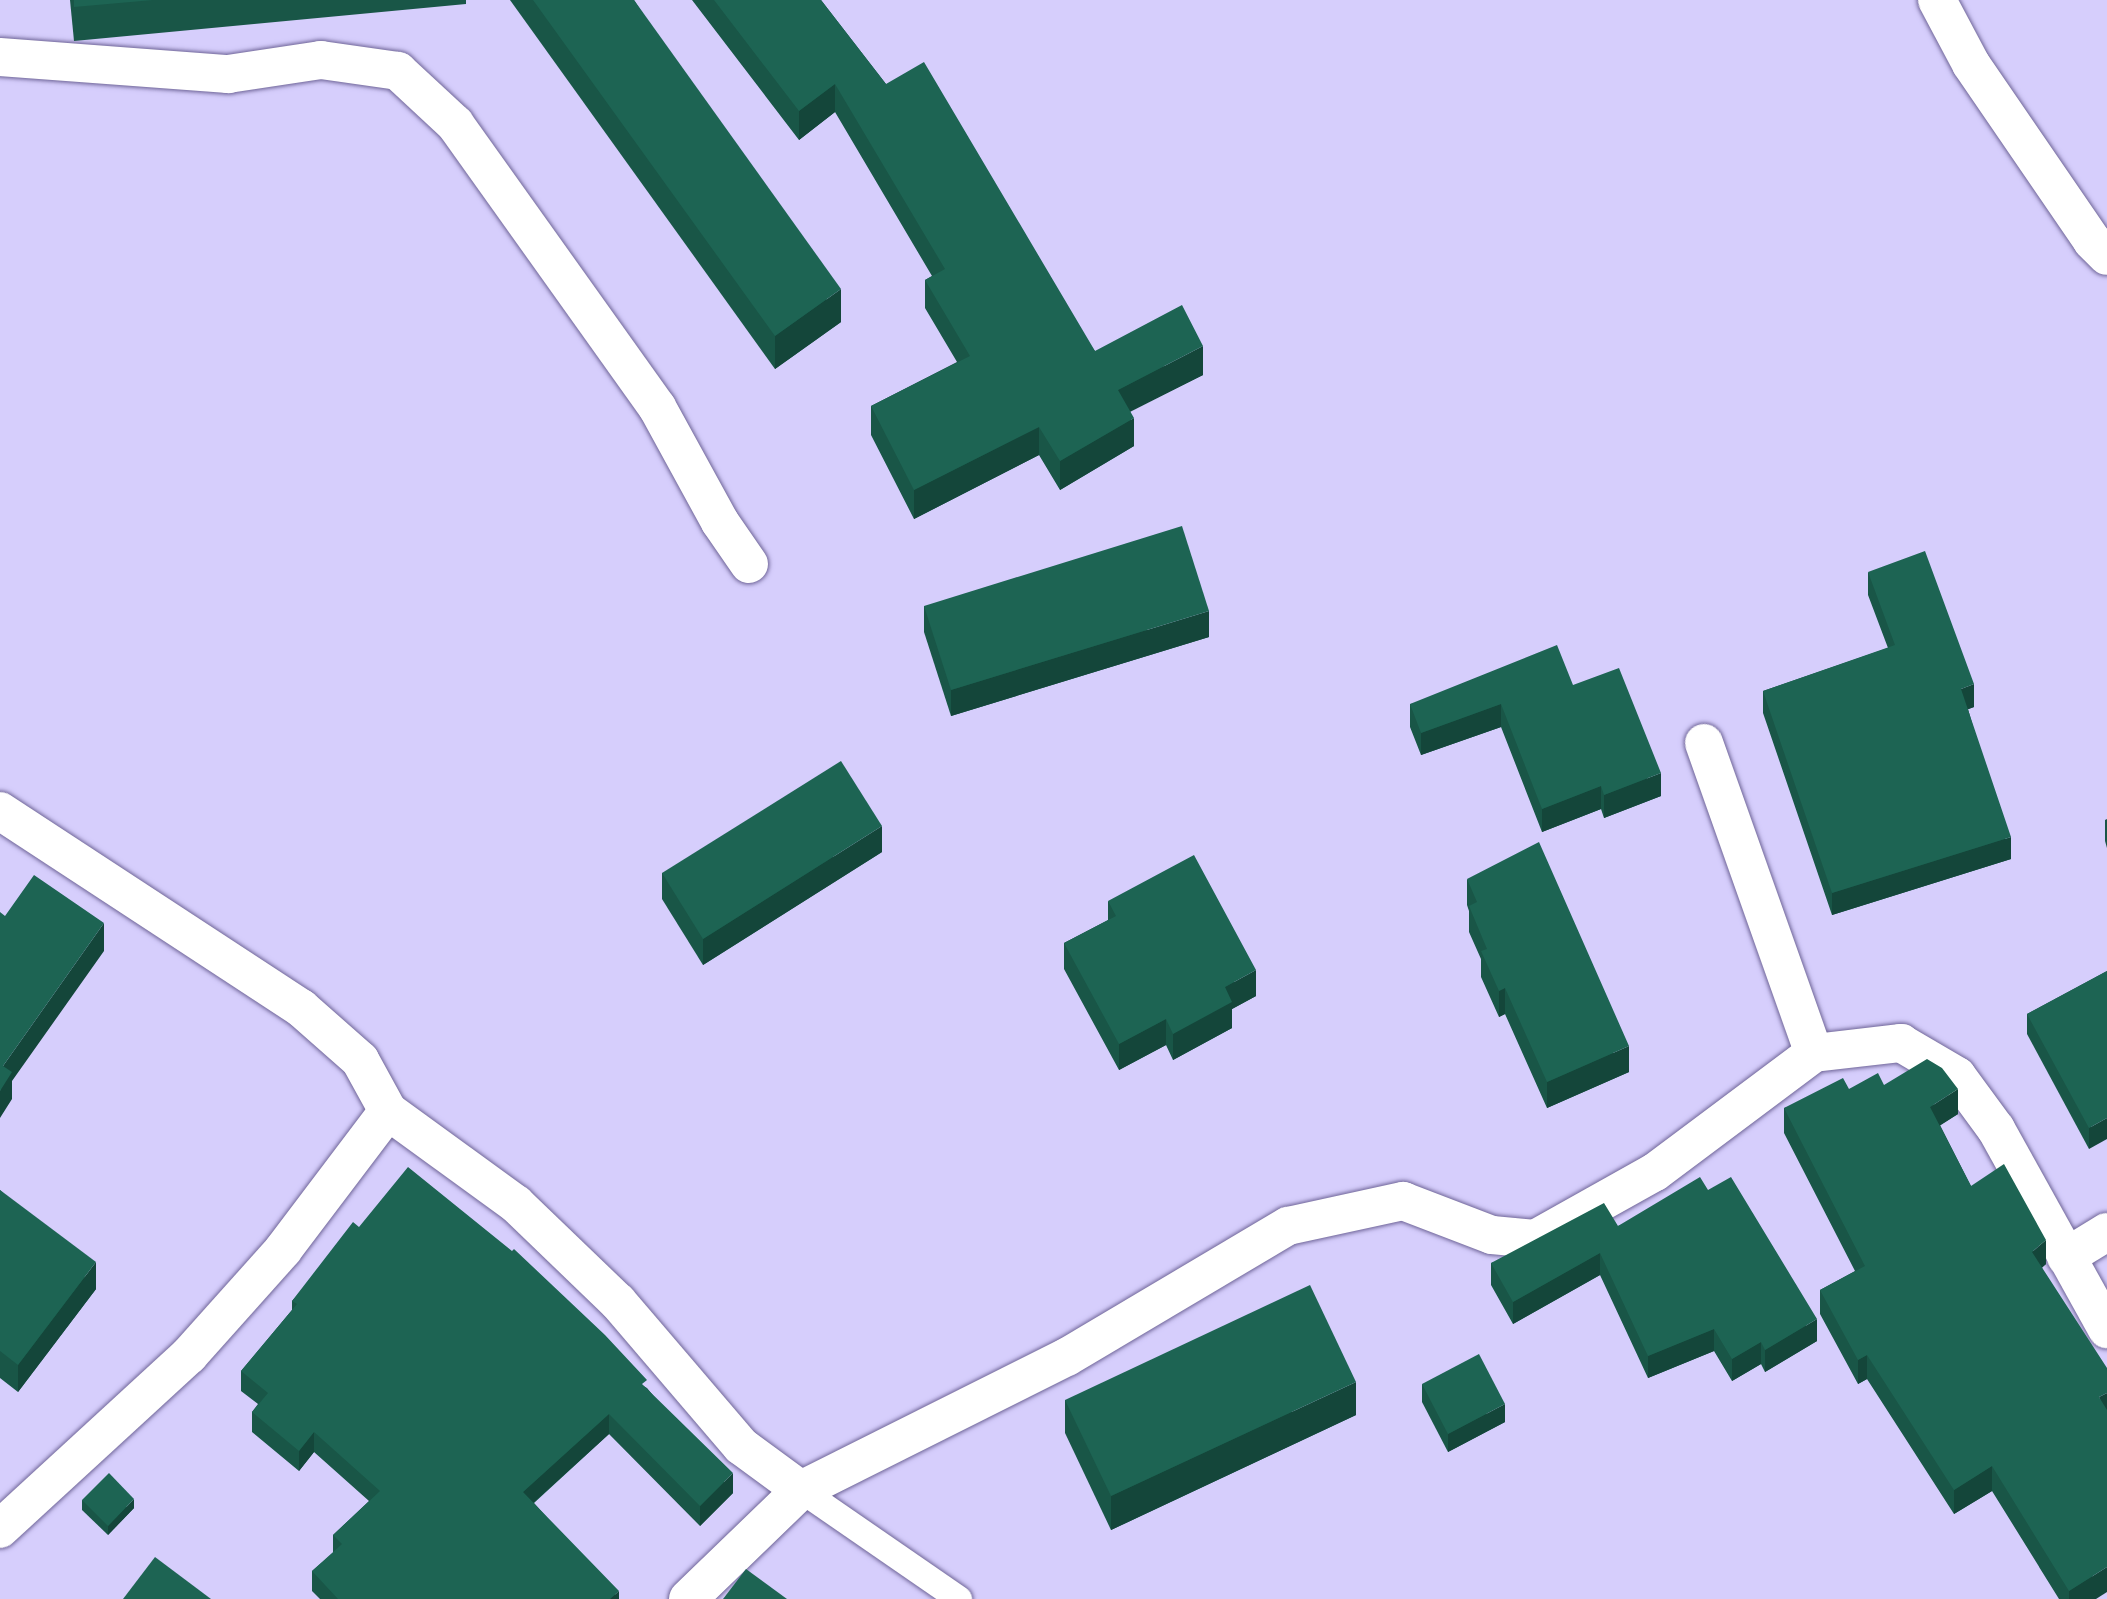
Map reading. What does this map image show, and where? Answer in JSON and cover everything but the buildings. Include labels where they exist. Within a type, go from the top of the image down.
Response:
[{"type":"street","points":[[1937,0],[1971,64],[2092,241],[2107,256]]},
{"type":"street","points":[[0,57],[228,74],[321,60],[398,72],[455,124],[657,407],[719,523],[749,564]]},
{"type":"street","points":[[1704,743],[1814,1053]]},
{"type":"street","points":[[0,811],[301,1008],[360,1060],[388,1111],[516,1203],[618,1302],[741,1446],[801,1490]]},
{"type":"street","points":[[688,1599],[801,1490],[1067,1357],[1288,1226],[1403,1201],[1492,1234],[1535,1239],[1655,1172],[1814,1053],[1901,1043],[1957,1076],[1996,1129],[2107,1329]]},
{"type":"street","points":[[0,1529],[189,1355],[283,1250],[388,1111]]},
{"type":"street","points":[[2066,1257],[2107,1232]]},
{"type":"lane","points":[[801,1490],[959,1599]]}]
